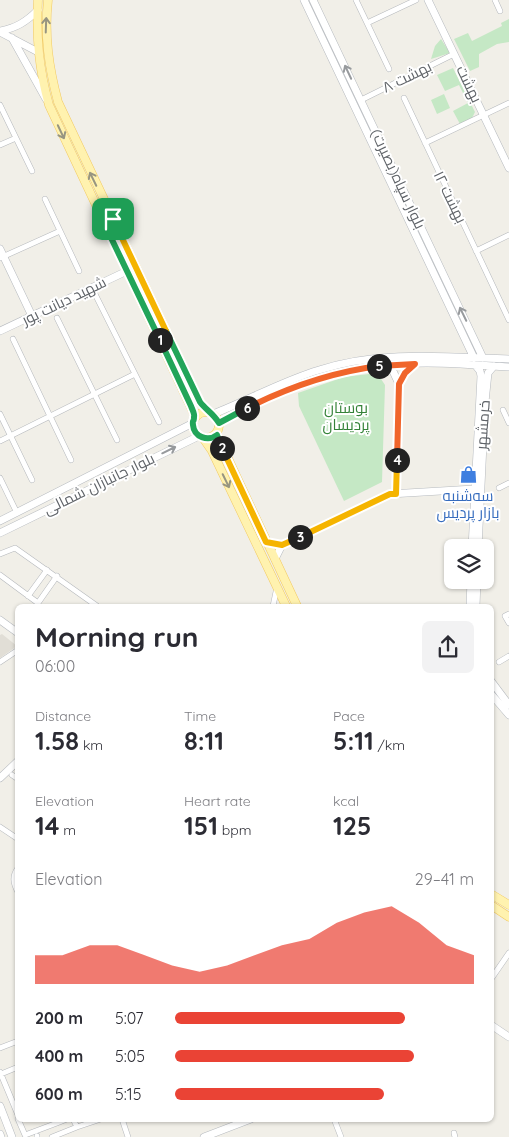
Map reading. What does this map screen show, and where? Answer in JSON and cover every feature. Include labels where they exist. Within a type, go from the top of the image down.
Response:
[{"type":"main road","points":[[38,0],[38,52],[50,105]]},
{"type":"main road","points":[[48,0],[47,54],[58,102],[200,402],[219,423]]},
{"type":"main road","name":"بلوار سپاه(بصیرت)","points":[[304,0],[353,104],[483,358]]},
{"type":"main road","name":"بلوار سپاه(بصیرت)","points":[[313,0],[361,100],[475,362]]},
{"type":"main road","name":"بهشت","points":[[428,0],[509,168]]},
{"type":"main road","points":[[0,32],[14,28],[27,21],[38,10]]},
{"type":"main road","points":[[0,32],[38,52],[47,54]]},
{"type":"main road","points":[[12,38],[50,105],[194,420],[194,429],[212,451],[285,604]]},
{"type":"main road","points":[[353,104],[361,100]]},
{"type":"main road","points":[[104,223],[113,219]]},
{"type":"main road","points":[[1,254],[32,316]]},
{"type":"main road","name":"شهید دیانت پور","points":[[0,331],[127,271]]},
{"type":"main road","points":[[194,420],[202,412],[210,413],[292,378],[349,363],[400,356],[475,362],[509,367]]},
{"type":"main road","points":[[219,423],[268,397],[323,376],[386,365],[475,362],[483,358],[509,359]]},
{"type":"main road","points":[[475,362],[484,373],[494,366]]},
{"type":"main road","points":[[399,384],[405,373],[415,364]]},
{"type":"main road","points":[[386,365],[392,369],[399,384],[396,494]]},
{"type":"main road","name":"خرمشهر","points":[[472,539],[474,489],[484,373]]},
{"type":"main road","name":"خرمشهر","points":[[478,539],[484,373]]},
{"type":"main road","name":"بلوار جانبازان شمالی","points":[[0,521],[194,420]]},
{"type":"main road","points":[[219,423],[217,435],[296,604]]},
{"type":"main road","points":[[201,437],[211,438],[217,435]]},
{"type":"main road","name":"بلوار جانبازان شمالی","points":[[0,533],[201,437]]},
{"type":"main road","points":[[266,542],[282,545],[390,494],[474,489]]},
{"type":"main road","points":[[275,559],[282,545]]},
{"type":"main road","points":[[470,604],[471,589]]},
{"type":"main road","points":[[476,604],[477,589]]},
{"type":"main road","points":[[0,620],[15,631]]},
{"type":"main road","points":[[494,685],[509,705]]},
{"type":"main road","points":[[494,698],[509,715]]},
{"type":"main road","points":[[0,778],[15,764]]},
{"type":"main road","points":[[494,896],[509,905]]},
{"type":"main road","points":[[494,907],[509,917]]},
{"type":"main road","points":[[494,1027],[509,1037]]},
{"type":"main road","points":[[0,1106],[12,1137]]},
{"type":"main road","points":[[204,1137],[243,1122]]},
{"type":"street","points":[[356,0],[389,69]]},
{"type":"street","points":[[367,23],[416,0]]},
{"type":"street","points":[[495,0],[500,11]]},
{"type":"street","name":"بهشت ۸","points":[[361,100],[454,54]]},
{"type":"street","name":"بهشت ۱۲","points":[[404,98],[509,320]]},
{"type":"street","points":[[425,143],[509,103]]},
{"type":"street","points":[[0,105],[32,170]]},
{"type":"street","points":[[0,146],[16,138]]},
{"type":"street","points":[[45,200],[79,271]]},
{"type":"street","points":[[1,254],[60,231]]},
{"type":"street","points":[[476,251],[509,235]]},
{"type":"street","points":[[92,288],[159,422]]},
{"type":"street","points":[[57,318],[116,440]]},
{"type":"street","points":[[13,339],[71,460]]},
{"type":"street","points":[[0,442],[135,374]]},
{"type":"street","points":[[503,410],[509,422]]},
{"type":"street","points":[[0,414],[32,480]]},
{"type":"street","points":[[0,478],[17,513]]},
{"type":"street","points":[[499,488],[509,483]]},
{"type":"street","points":[[0,554],[15,548],[95,604]]},
{"type":"street","points":[[28,596],[47,570]]},
{"type":"street","points":[[0,576],[38,603],[57,576]]},
{"type":"street","points":[[273,604],[277,586]]},
{"type":"street","points":[[509,614],[505,616],[509,623]]},
{"type":"street","points":[[0,662],[15,652]]},
{"type":"street","points":[[499,662],[509,656]]},
{"type":"street","points":[[0,827],[15,837]]},
{"type":"street","points":[[15,874],[13,878],[15,887]]},
{"type":"street","points":[[494,975],[509,953]]},
{"type":"street","points":[[0,1048],[15,1042]]},
{"type":"street","points":[[15,1068],[0,1073],[15,1109]]},
{"type":"street","points":[[20,1122],[25,1135],[54,1122]]},
{"type":"street","points":[[74,1122],[77,1127]]},
{"type":"street","points":[[52,1137],[92,1122]]},
{"type":"street","points":[[123,1122],[128,1137]]},
{"type":"street","points":[[335,1122],[341,1137]]},
{"type":"shaded area","points":[[2,634],[15,644],[15,647],[0,658],[0,635]]},
{"type":"green space","points":[[509,19],[509,42],[497,44],[479,54],[479,67],[470,71],[454,39],[468,33],[472,41],[502,26],[501,23]]},
{"type":"green space","points":[[441,39],[450,53],[431,59],[435,46]]},
{"type":"green space","points":[[453,68],[475,112],[472,118],[460,124],[453,111],[468,103],[459,85],[445,91],[437,75]]},
{"type":"green space","points":[[444,94],[450,108],[437,114],[431,100]]},
{"type":"green space","name":"بوستان پردیسان","points":[[377,373],[385,385],[382,482],[344,501],[299,406],[298,393],[344,377]]},
{"type":"place","name":"سه‌شنبه بازار پردیس","points":[[468,475]]},
{"type":"route","points":[[113,219],[200,402],[207,411],[213,414],[219,423],[268,397],[323,376],[377,366],[415,364],[401,378],[399,384],[396,494],[390,494],[282,545],[266,542],[217,435],[206,439],[199,436],[194,429],[193,420],[195,416],[191,406],[104,223],[113,219]]}]
